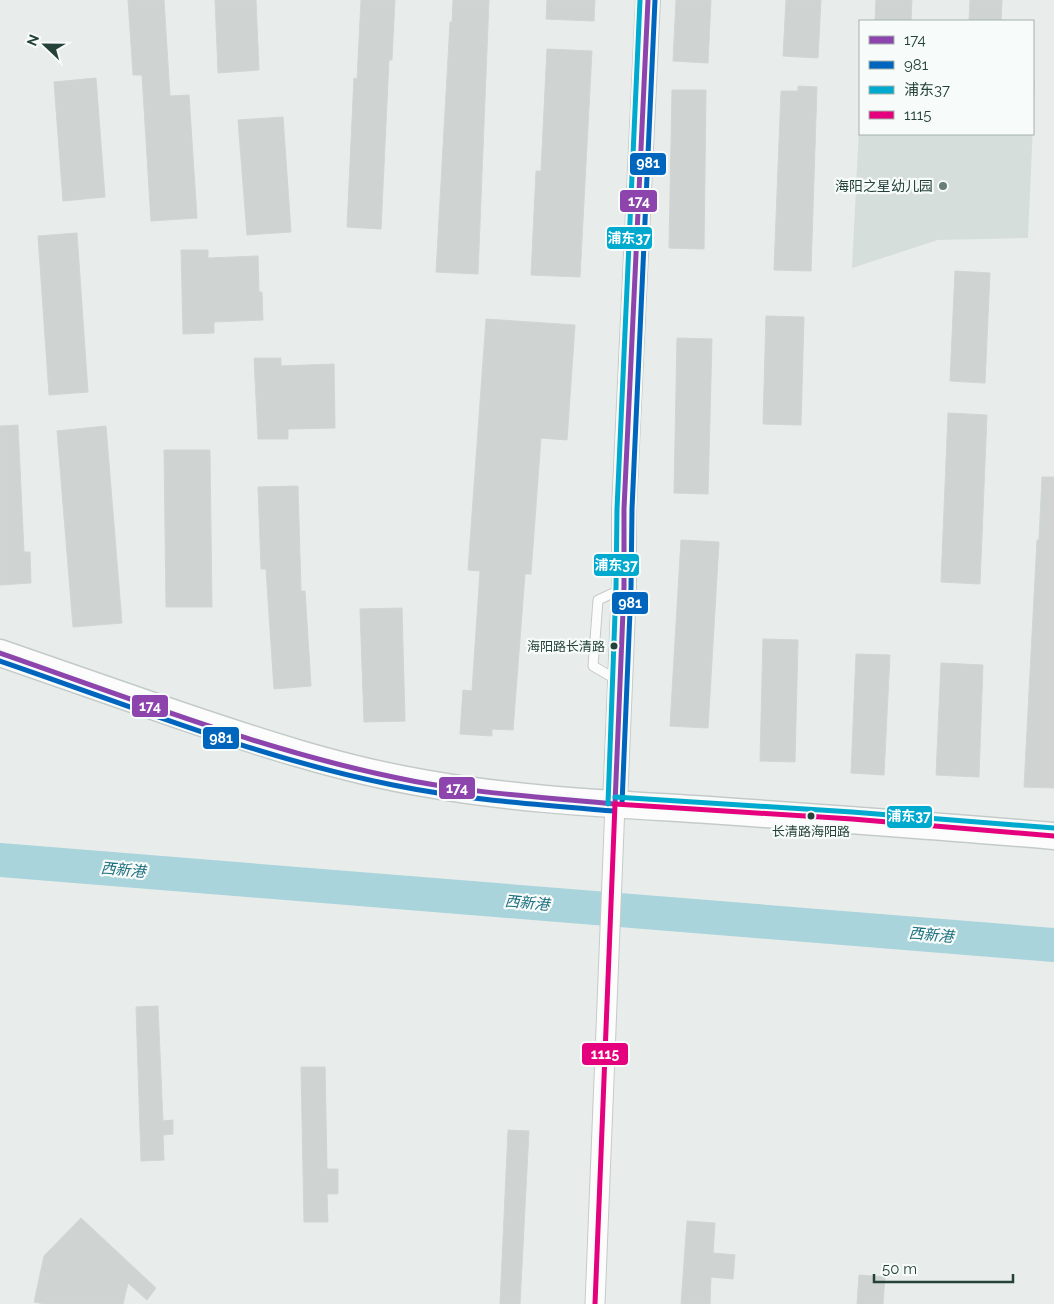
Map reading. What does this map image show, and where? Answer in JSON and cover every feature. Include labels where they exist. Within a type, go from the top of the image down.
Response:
[{"type":"main road","points":[[0,653],[247,738],[305,756],[365,772],[424,783],[483,792],[615,804],[852,819],[1054,836]]},
{"type":"street","points":[[595,1304],[624,587],[624,509],[648,0]]},
{"type":"shaded area","name":"海阳之星幼儿园","points":[[859,127],[859,135],[1033,135],[1028,238],[938,240],[852,268]]},
{"type":"building","points":[[128,0],[164,0],[170,96],[189,95],[197,218],[151,221],[142,75],[133,75]]},
{"type":"building","points":[[215,0],[256,0],[259,70],[218,73]]},
{"type":"building","points":[[361,0],[395,0],[392,60],[389,60],[381,229],[347,227],[354,78],[357,79]]},
{"type":"building","points":[[453,0],[489,0],[478,274],[436,272],[450,22],[452,22]]},
{"type":"building","points":[[547,0],[595,0],[594,21],[546,19]]},
{"type":"building","points":[[676,0],[711,0],[708,63],[673,61]]},
{"type":"building","points":[[786,0],[821,0],[818,58],[783,56]]},
{"type":"building","points":[[876,0],[912,0],[911,20],[875,20]]},
{"type":"building","points":[[970,0],[1002,0],[1001,20],[969,20]]},
{"type":"building","points":[[547,49],[592,51],[580,277],[531,275],[536,171],[541,171]]},
{"type":"building","points":[[96,78],[105,197],[63,201],[54,82]]},
{"type":"building","points":[[798,86],[817,87],[811,271],[774,270],[781,91],[798,91]]},
{"type":"building","points":[[672,90],[706,90],[704,249],[669,248]]},
{"type":"building","points":[[283,117],[291,232],[247,235],[238,120]]},
{"type":"building","points":[[77,233],[88,392],[49,395],[38,236]]},
{"type":"building","points":[[181,250],[208,250],[208,258],[258,256],[259,292],[262,292],[263,320],[214,322],[214,333],[183,334]]},
{"type":"building","points":[[955,271],[990,273],[985,383],[950,381]]},
{"type":"building","points":[[766,316],[804,317],[801,425],[763,424]]},
{"type":"building","points":[[486,319],[575,325],[567,440],[541,438],[531,574],[525,574],[513,730],[492,729],[492,736],[460,734],[463,690],[472,691],[480,571],[468,570]]},
{"type":"building","points":[[677,338],[712,339],[708,494],[674,493]]},
{"type":"building","points":[[254,358],[281,358],[281,366],[334,364],[335,428],[288,429],[288,439],[258,439]]},
{"type":"building","points":[[948,413],[987,415],[980,584],[941,582]]},
{"type":"building","points":[[18,425],[24,552],[30,552],[31,583],[0,585],[0,426]]},
{"type":"building","points":[[106,426],[122,623],[73,627],[57,431]]},
{"type":"building","points":[[164,450],[210,450],[212,607],[166,607]]},
{"type":"building","points":[[1042,477],[1054,477],[1054,788],[1024,787]]},
{"type":"building","points":[[298,486],[301,591],[305,591],[311,686],[274,689],[266,569],[261,569],[258,487]]},
{"type":"building","points":[[681,540],[719,542],[708,728],[670,726]]},
{"type":"building","points":[[402,608],[405,721],[364,722],[360,609]]},
{"type":"building","points":[[763,639],[798,640],[795,762],[760,761]]},
{"type":"building","points":[[856,654],[890,655],[884,775],[851,773]]},
{"type":"building","points":[[941,663],[983,665],[979,777],[936,775]]},
{"type":"building","points":[[158,1006],[163,1121],[173,1120],[173,1134],[163,1135],[164,1160],[141,1161],[136,1007]]},
{"type":"building","points":[[301,1067],[325,1067],[327,1169],[338,1169],[338,1194],[327,1194],[328,1222],[304,1222]]},
{"type":"building","points":[[508,1130],[529,1131],[520,1304],[500,1304]]},
{"type":"building","points":[[81,1218],[156,1288],[147,1300],[128,1283],[123,1304],[45,1304],[34,1302],[44,1256]]},
{"type":"building","points":[[687,1221],[715,1223],[713,1253],[735,1255],[733,1279],[711,1277],[710,1304],[681,1304]]},
{"type":"building","points":[[859,1275],[885,1277],[883,1304],[857,1304]]},
{"type":"waterway","name":"西新港","points":[[0,860],[1054,945]]},
{"type":"transit line","name":"浦东37","points":[[608,804],[617,509],[640,0]]},
{"type":"transit line","name":"174","points":[[615,804],[624,587],[624,509],[648,0]]},
{"type":"transit line","name":"981","points":[[622,804],[631,587],[632,509],[655,0]]},
{"type":"transit line","name":"174","points":[[0,653],[195,721],[293,752],[343,765],[448,787],[615,804]]},
{"type":"transit line","name":"981","points":[[0,661],[243,746],[343,774],[448,795],[614,811]]},
{"type":"transit line","name":"浦东37","points":[[615,797],[852,812],[1054,828]]},
{"type":"transit line","name":"1115","points":[[615,804],[852,819],[1054,836]]},
{"type":"transit line","name":"1115","points":[[595,1304],[615,804]]},
{"type":"place","name":"海阳之星幼儿园","points":[[943,186]]},
{"type":"place","name":"海阳路长清路","points":[[614,646]]},
{"type":"place","name":"长清路海阳路","points":[[811,816]]}]
